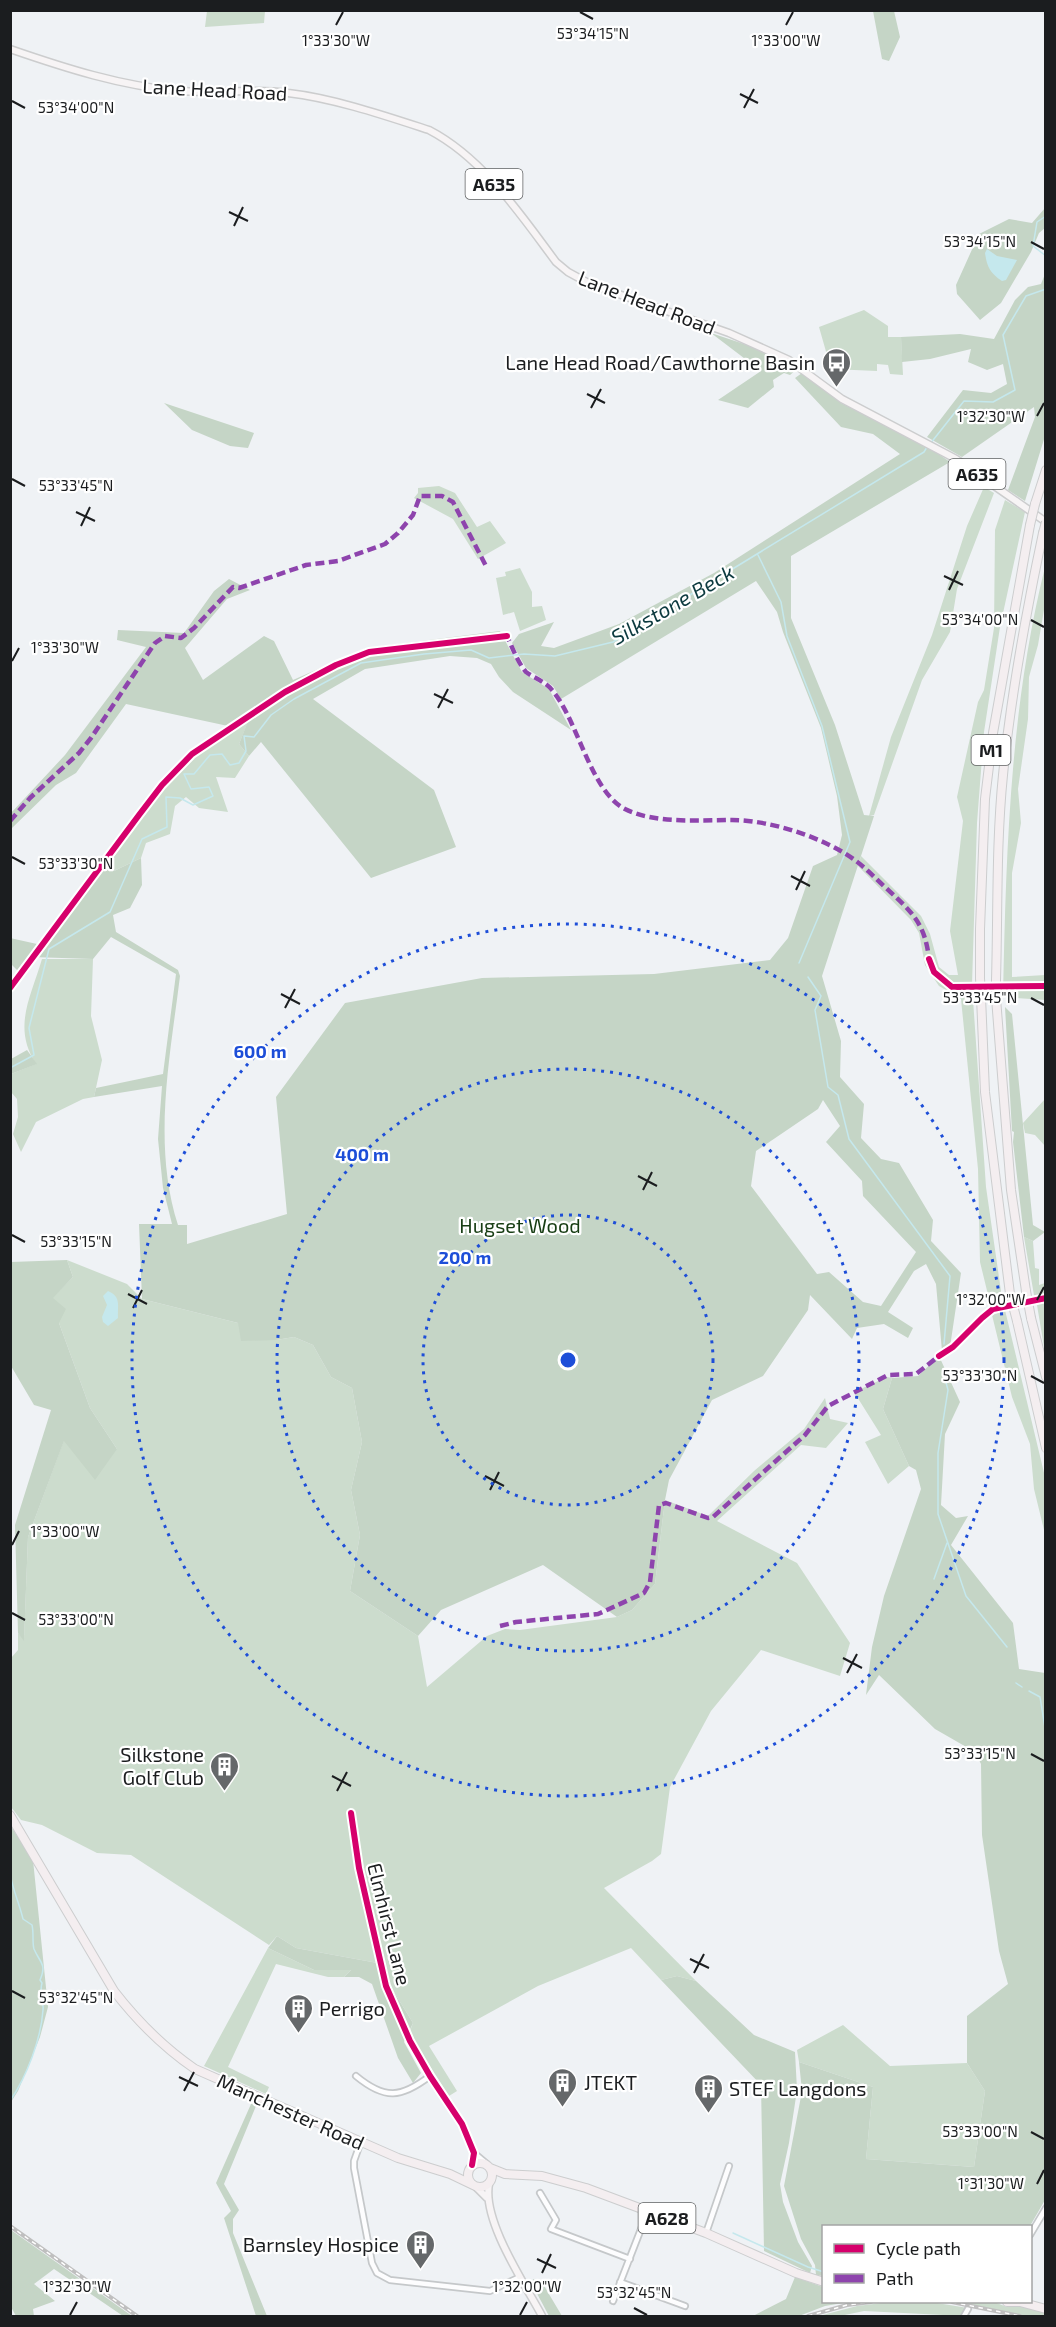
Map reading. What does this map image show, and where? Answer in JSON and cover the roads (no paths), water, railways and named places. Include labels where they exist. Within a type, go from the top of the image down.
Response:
[{"type":"highway","name":"M1","points":[[1046,470],[1030,525],[994,722],[986,788],[980,929],[985,1092],[1010,1294],[1046,1448]]},
{"type":"highway","name":"M1","points":[[1046,522],[1042,533],[1017,670],[1003,776],[997,878],[996,980],[1011,1190],[1031,1318],[1046,1377]]},
{"type":"highway","name":"Manchester Road","points":[[10,1815],[114,1991],[134,2017],[152,2035],[195,2069],[405,2161],[450,2174],[474,2186]]},
{"type":"highway","name":"A628","points":[[450,2174],[464,2171],[478,2163],[505,2174],[532,2175],[562,2180],[648,2210],[796,2273],[822,2281]]},
{"type":"highway","points":[[471,2166],[468,2176],[474,2186]]},
{"type":"highway","name":"Manchester Road","points":[[489,2166],[493,2173],[490,2183]]},
{"type":"highway","name":"A628","points":[[474,2186],[483,2188],[505,2174]]},
{"type":"highway","points":[[1026,2303],[1046,2309]]},
{"type":"main road","name":"Lane Head Road","points":[[10,49],[96,76],[139,86],[178,91],[268,91],[300,94],[429,130],[448,141],[495,185],[556,262],[568,272],[590,284],[760,345],[802,368],[842,399],[926,441],[956,459],[1046,522]]},
{"type":"main road","name":"Manchester Road","points":[[487,2198],[490,2183]]},
{"type":"main road","name":"Manchester Road","points":[[474,2186],[487,2198],[501,2239],[542,2316]]},
{"type":"street","points":[[929,960],[934,972],[952,987],[1046,986]]},
{"type":"street","points":[[939,1356],[953,1347],[993,1309],[1046,1299]]},
{"type":"street","name":"Elmhirst Lane","points":[[351,1813],[359,1868],[383,1974],[410,2041],[462,2124],[474,2153],[489,2166]]},
{"type":"street","points":[[356,2076],[380,2092],[393,2094],[403,2093],[430,2076]]},
{"type":"street","points":[[361,2141],[354,2168],[372,2263],[380,2276],[390,2280],[490,2290],[520,2277]]},
{"type":"street","points":[[471,2166],[474,2153]]},
{"type":"street","points":[[706,2233],[729,2166]]},
{"type":"street","points":[[540,2193],[556,2220],[551,2229],[630,2259]]},
{"type":"street","points":[[1032,2232],[1046,2208]]},
{"type":"street","points":[[613,2301],[648,2210]]},
{"type":"street","points":[[621,2282],[685,2306]]},
{"type":"street","points":[[964,2316],[968,2309]]},
{"type":"water","points":[[987,249],[997,256],[1017,260],[1006,280],[1002,281],[990,269],[985,253]]},
{"type":"water","points":[[108,1291],[117,1299],[118,1318],[108,1326],[103,1322],[102,1317],[107,1305],[103,1296]]},
{"type":"waterway","name":"Silkstone Beck","points":[[1046,216],[1037,222],[1033,246],[1046,256]]},
{"type":"waterway","name":"Silkstone Beck","points":[[930,444],[964,401],[993,402],[1015,390],[1003,335],[1026,296],[1046,289]]},
{"type":"waterway","name":"Silkstone Beck","points":[[10,1068],[34,1055],[29,1028],[49,949],[110,912],[142,839],[167,827],[166,797],[180,798],[193,805],[213,796],[209,787],[191,789],[184,774],[194,774],[210,755],[222,754],[230,765],[239,763],[246,751],[244,736],[254,737],[271,715],[294,699],[361,663],[471,650],[489,658],[524,654],[555,656],[613,642],[924,452],[927,447]]},
{"type":"waterway","points":[[758,555],[781,602],[787,636],[822,726],[850,842],[799,963]]},
{"type":"waterway","points":[[808,977],[821,996],[815,1010],[828,1087],[838,1095],[849,1139],[950,1276],[944,1344]]},
{"type":"waterway","points":[[943,1371],[948,1390],[938,1453],[938,1514],[966,1596],[1007,1647]]},
{"type":"waterway","points":[[934,1579],[947,1543]]},
{"type":"waterway","points":[[1016,1683],[1022,1687]]},
{"type":"waterway","points":[[1029,1691],[1040,1697],[1046,1734]]},
{"type":"waterway","points":[[10,1873],[23,1919],[32,1925],[34,1949],[43,1967],[40,1980],[42,1983],[42,2021],[32,2057],[10,2101]]},
{"type":"waterway","points":[[733,2233],[822,2271]]},
{"type":"railway","points":[[10,2226],[137,2316]]},
{"type":"railway","points":[[808,2316],[863,2303]]},
{"type":"railway","points":[[957,2303],[1020,2316]]},
{"type":"place","name":"Lane Head Road/Cawthorne Basin","points":[[836,388]]},
{"type":"place","name":"Silkstone Golf Club","points":[[225,1792]]},
{"type":"place","name":"Perrigo","points":[[298,2034]]},
{"type":"place","name":"JTEKT","points":[[563,2108]]},
{"type":"place","name":"STEF Langdons","points":[[708,2114]]},
{"type":"place","name":"Barnsley Hospice","points":[[420,2270]]},
{"type":"park label","name":"Hugset Wood","points":[[520,1225]]}]
